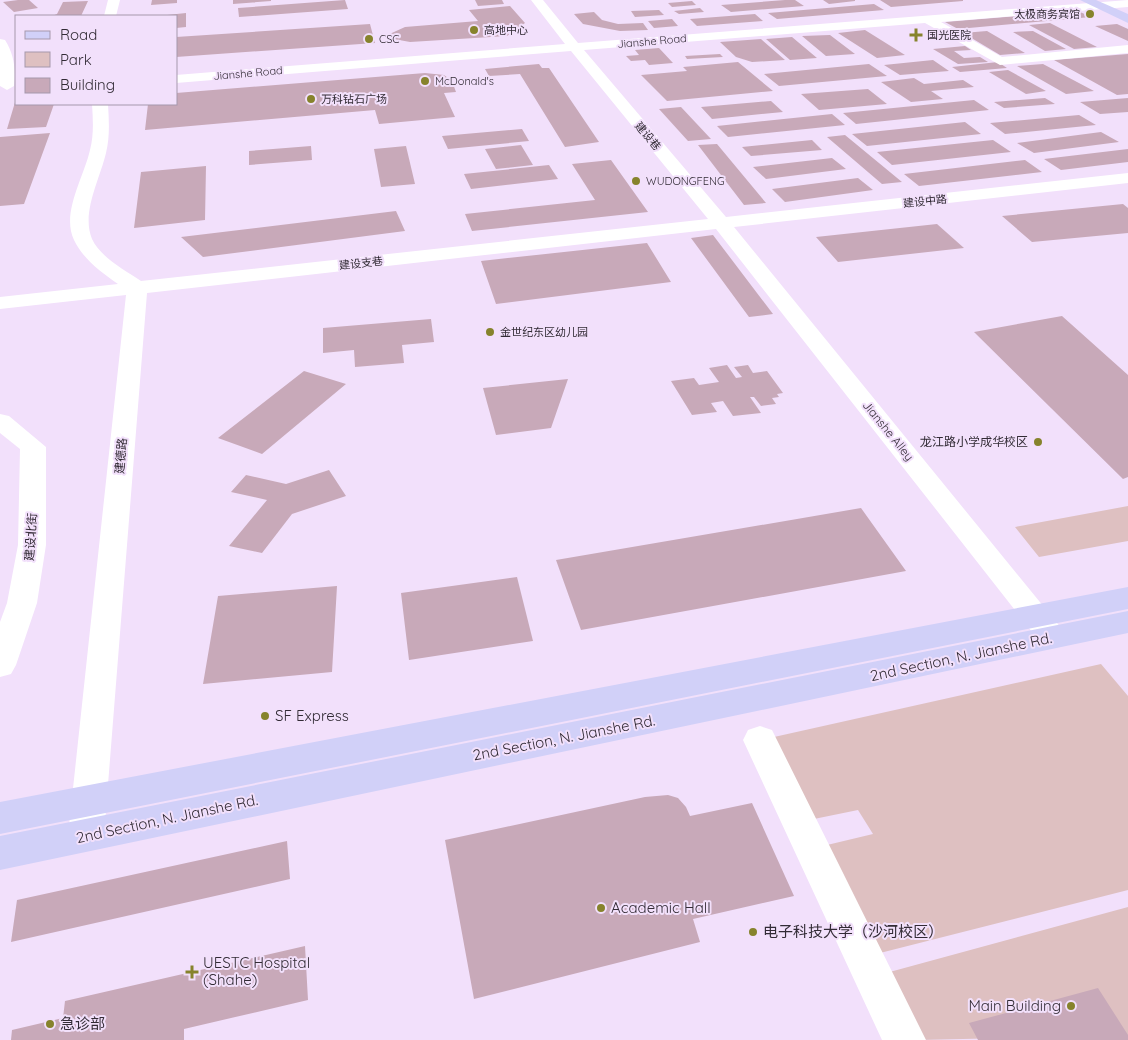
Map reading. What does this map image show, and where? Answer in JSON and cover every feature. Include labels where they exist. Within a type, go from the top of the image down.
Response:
[{"type":"main road","points":[[1109,3],[1128,19]]},
{"type":"main road","name":"2nd Section, N. Jianshe Rd.","points":[[0,853],[1045,627],[1128,598]]},
{"type":"main road","name":"2nd Section, N. Jianshe Rd.","points":[[0,818],[1045,627],[1128,622]]},
{"type":"street","points":[[110,15],[114,0]]},
{"type":"street","name":"建设巷","points":[[537,0],[572,45],[722,224]]},
{"type":"street","name":"Jianshe Road","points":[[178,79],[572,45],[1109,3]]},
{"type":"street","name":"Jianshe Road","points":[[178,73],[927,19],[1109,3]]},
{"type":"street","points":[[927,19],[1000,61],[1128,49]]},
{"type":"street","points":[[0,43],[5,50],[9,76],[7,91]]},
{"type":"street","points":[[100,105],[102,122],[100,143],[83,207],[79,230],[89,248],[100,261],[137,288]]},
{"type":"street","name":"建设中路","points":[[722,224],[1128,178]]},
{"type":"street","name":"建设支巷","points":[[0,303],[722,224]]},
{"type":"street","name":"Jianshe Alley","points":[[722,224],[1045,627]]},
{"type":"street","name":"建德路","points":[[86,835],[137,288]]},
{"type":"street","name":"建设北街","points":[[0,420],[33,447],[33,466],[32,545],[22,603],[0,665]]},
{"type":"street","points":[[760,740],[904,1040]]},
{"type":"green space","points":[[1128,506],[1128,541],[1039,557],[1015,527]]},
{"type":"green space","points":[[1101,664],[1128,696],[1128,890],[880,953],[827,845],[873,834],[858,810],[814,819],[774,737]]},
{"type":"green space","points":[[1128,907],[1128,1035],[919,1040],[886,973]]},
{"type":"building","points":[[29,0],[38,8],[14,12],[3,2]]},
{"type":"building","points":[[152,0],[177,0],[177,3],[151,5]]},
{"type":"building","points":[[233,0],[271,0],[271,1],[233,4]]},
{"type":"building","points":[[345,0],[348,9],[239,17],[238,8]]},
{"type":"building","points":[[475,0],[502,0],[504,4],[478,6]]},
{"type":"building","points":[[795,0],[804,6],[731,12],[721,5]]},
{"type":"building","points":[[823,0],[855,0],[855,1],[829,4]]},
{"type":"building","points":[[880,0],[963,0],[963,1],[891,7]]},
{"type":"building","points":[[88,1],[81,15],[54,15],[57,14],[63,2]]},
{"type":"building","points":[[692,1],[696,5],[672,7],[668,3]]},
{"type":"building","points":[[874,4],[884,10],[777,19],[768,13]]},
{"type":"building","points":[[510,6],[525,23],[507,36],[410,42],[383,37],[405,27],[478,21],[469,10]]},
{"type":"building","points":[[700,8],[704,12],[679,14],[674,11]]},
{"type":"building","points":[[659,10],[664,15],[635,17],[631,11]]},
{"type":"building","points":[[1078,11],[1091,17],[958,29],[945,22]]},
{"type":"building","points":[[594,12],[602,20],[618,24],[643,23],[648,30],[620,31],[583,24],[574,14]]},
{"type":"building","points":[[186,13],[186,27],[178,28],[178,15],[167,15]]},
{"type":"building","points":[[755,14],[763,21],[697,26],[690,19]]},
{"type":"building","points":[[672,19],[678,26],[654,28],[648,21]]},
{"type":"building","points":[[1050,23],[1097,47],[1074,49],[1029,25]]},
{"type":"building","points":[[370,24],[375,43],[178,57],[178,37]]},
{"type":"building","points":[[1117,24],[1128,29],[1128,41],[1095,26]]},
{"type":"building","points":[[865,30],[905,55],[877,58],[838,33]]},
{"type":"building","points":[[987,31],[1025,53],[1000,55],[963,33]]},
{"type":"building","points":[[1033,31],[1066,49],[1045,51],[1013,32]]},
{"type":"building","points":[[830,35],[855,54],[826,56],[802,36]]},
{"type":"building","points":[[792,37],[817,58],[790,60],[766,39]]},
{"type":"building","points":[[761,39],[785,60],[752,62],[736,57],[720,42]]},
{"type":"building","points":[[965,46],[971,50],[954,51],[964,58],[980,57],[988,62],[958,64],[933,49]]},
{"type":"building","points":[[659,48],[673,63],[649,65],[645,60],[631,61],[626,56],[639,55],[635,50]]},
{"type":"building","points":[[720,54],[723,57],[687,59],[685,56]]},
{"type":"building","points":[[1128,54],[1128,94],[1117,95],[1054,60]]},
{"type":"building","points":[[933,60],[949,71],[900,75],[884,65]]},
{"type":"building","points":[[738,62],[773,91],[667,101],[641,75],[687,71],[683,67]]},
{"type":"building","points":[[998,62],[1007,68],[960,72],[952,67]]},
{"type":"building","points":[[539,64],[542,68],[549,68],[599,142],[565,147],[520,74],[489,76],[485,69]]},
{"type":"building","points":[[869,64],[887,76],[779,86],[764,74]]},
{"type":"building","points":[[1043,64],[1094,91],[1066,94],[1017,66]]},
{"type":"building","points":[[1008,70],[1046,91],[1026,94],[989,72]]},
{"type":"building","name":"万科钻石广场","points":[[425,73],[444,75],[452,81],[456,92],[444,93],[455,117],[379,124],[375,110],[145,130],[148,105],[178,105],[178,93]]},
{"type":"building","points":[[914,78],[924,84],[963,80],[974,87],[931,91],[943,99],[911,102],[881,82]]},
{"type":"building","points":[[868,89],[887,104],[819,110],[801,94]]},
{"type":"building","points":[[1045,98],[1055,104],[1004,108],[994,102]]},
{"type":"building","points":[[1128,98],[1128,112],[1100,114],[1080,102]]},
{"type":"building","points":[[974,100],[989,110],[856,124],[843,113]]},
{"type":"building","points":[[771,101],[783,112],[712,119],[701,107]]},
{"type":"building","points":[[15,102],[15,105],[54,105],[46,127],[7,129]]},
{"type":"building","points":[[681,107],[711,139],[688,141],[659,109]]},
{"type":"building","points":[[832,114],[845,125],[728,137],[717,126]]},
{"type":"building","points":[[1079,115],[1096,125],[1005,134],[990,123]]},
{"type":"building","points":[[965,122],[981,134],[867,146],[852,134]]},
{"type":"building","points":[[522,129],[529,141],[448,149],[442,136]]},
{"type":"building","points":[[1101,132],[1119,142],[1034,153],[1017,143]]},
{"type":"building","points":[[50,133],[24,204],[0,206],[0,137]]},
{"type":"building","points":[[845,135],[902,182],[882,184],[827,137]]},
{"type":"building","points":[[812,140],[822,150],[751,156],[742,147]]},
{"type":"building","points":[[993,140],[1011,152],[892,165],[877,152]]},
{"type":"building","points":[[717,144],[766,203],[744,205],[698,145]]},
{"type":"building","points":[[521,145],[533,165],[496,169],[485,149]]},
{"type":"building","points":[[311,146],[312,160],[249,165],[249,151]]},
{"type":"building","points":[[406,146],[415,184],[381,187],[374,149]]},
{"type":"building","points":[[1128,149],[1128,162],[1061,170],[1044,159]]},
{"type":"building","points":[[832,158],[846,169],[766,179],[753,167]]},
{"type":"building","points":[[611,160],[648,212],[472,231],[465,214],[595,200],[572,164]]},
{"type":"building","points":[[1025,160],[1042,172],[919,186],[904,174]]},
{"type":"building","points":[[549,165],[558,179],[471,189],[464,174]]},
{"type":"building","points":[[206,166],[205,220],[134,228],[141,172]]},
{"type":"building","points":[[858,178],[873,190],[785,202],[772,189]]},
{"type":"building","points":[[1123,204],[1128,208],[1128,233],[1032,242],[1002,216]]},
{"type":"building","points":[[396,211],[405,231],[203,257],[181,237]]},
{"type":"building","points":[[937,224],[964,248],[838,262],[816,237]]},
{"type":"building","points":[[713,235],[773,314],[749,317],[691,238]]},
{"type":"building","points":[[647,243],[671,282],[496,304],[481,261]]},
{"type":"building","points":[[1062,316],[1128,375],[1128,477],[1123,479],[974,332]]},
{"type":"building","points":[[431,319],[434,342],[402,345],[404,363],[355,367],[354,350],[323,353],[323,328]]},
{"type":"building","points":[[727,365],[736,378],[742,377],[734,367],[748,365],[753,373],[767,371],[783,393],[777,394],[779,397],[772,398],[776,404],[761,406],[754,397],[750,397],[761,413],[733,416],[723,401],[711,403],[717,412],[692,415],[671,381],[694,378],[699,385],[719,382],[709,368]]},
{"type":"building","points":[[304,371],[346,384],[262,454],[218,438]]},
{"type":"building","points":[[568,379],[551,428],[496,435],[483,388]]},
{"type":"building","points":[[329,470],[346,496],[292,514],[262,553],[229,546],[267,500],[231,492],[246,475],[286,484]]},
{"type":"building","points":[[861,508],[906,571],[581,630],[556,560]]},
{"type":"building","points":[[517,577],[533,641],[409,660],[401,593]]},
{"type":"building","points":[[337,586],[332,672],[203,684],[218,596]]},
{"type":"building","name":"Academic Hall","points":[[668,795],[678,798],[686,807],[690,816],[752,803],[794,896],[693,919],[700,942],[474,999],[445,840],[645,797]]},
{"type":"building","points":[[287,841],[290,879],[11,942],[17,900]]},
{"type":"building","points":[[305,946],[308,1000],[184,1029],[184,1040],[11,1040],[12,1030],[63,1018],[65,1001]]},
{"type":"building","name":"Main Building","points":[[1098,988],[1128,1035],[1128,1040],[978,1040],[969,1023]]},
{"type":"place","name":"太极商务宾馆","points":[[1090,14]]},
{"type":"place","name":"高地中心","points":[[474,30]]},
{"type":"place","name":"国光医院","points":[[916,35]]},
{"type":"place","name":"CSC","points":[[369,39]]},
{"type":"place","name":"McDonald's","points":[[425,81]]},
{"type":"place","name":"万科钻石广场","points":[[311,99]]},
{"type":"place","name":"WUDONGFENG","points":[[636,181]]},
{"type":"place","name":"金世纪东区幼儿园","points":[[490,332]]},
{"type":"place","name":"龙江路小学成华校区","points":[[1038,442]]},
{"type":"place","name":"SF Express","points":[[265,716]]},
{"type":"place","name":"Academic Hall","points":[[601,908]]},
{"type":"place","name":"电子科技大学（沙河校区）","points":[[753,932]]},
{"type":"place","name":"UESTC Hospital (Shahe)","points":[[192,972]]},
{"type":"place","name":"Main Building","points":[[1071,1006]]},
{"type":"place","name":"急诊部","points":[[50,1024]]}]
